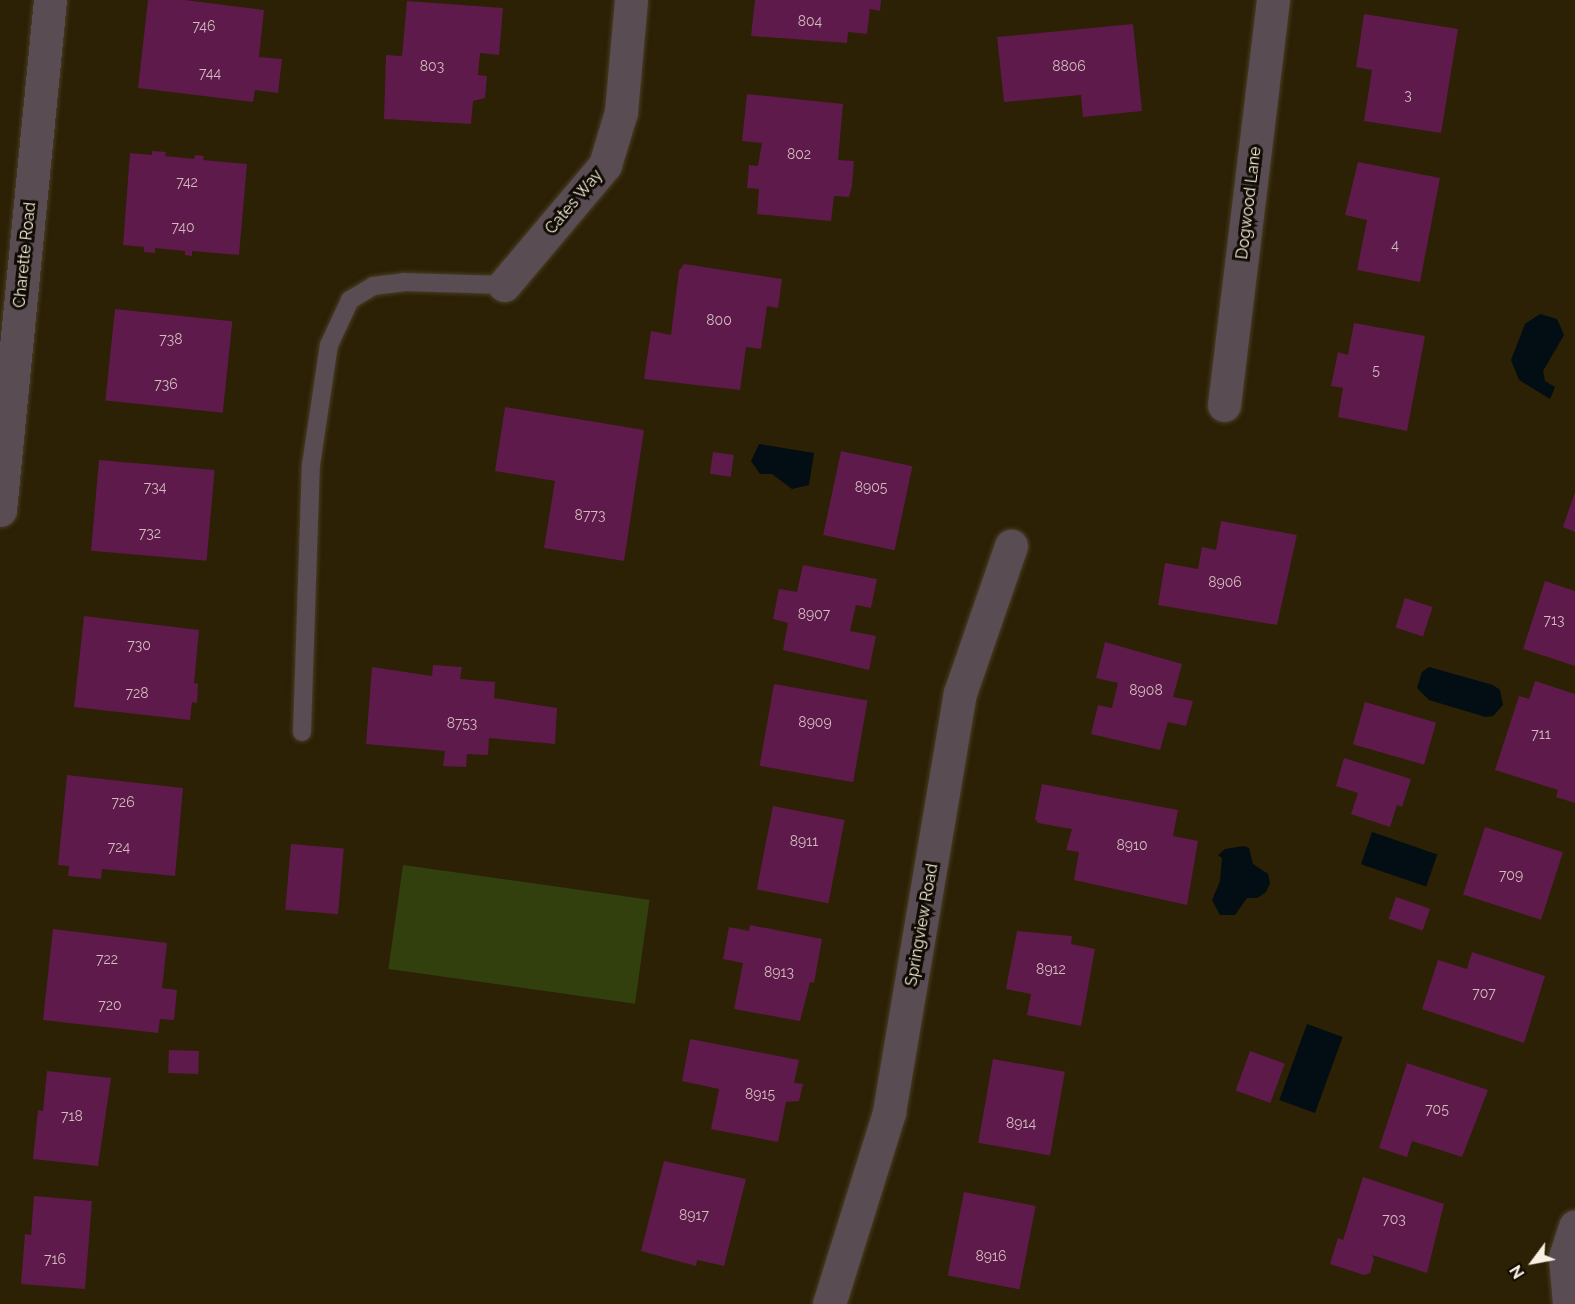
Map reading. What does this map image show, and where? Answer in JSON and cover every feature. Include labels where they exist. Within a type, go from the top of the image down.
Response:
[{"type":"street","name":"Charette Road","points":[[0,510],[50,0]]},
{"type":"street","name":"Cates Way","points":[[504,285],[605,165],[621,112],[631,0]]},
{"type":"street","name":"Dogwood Lane","points":[[1224,405],[1273,0]]},
{"type":"street","name":"Springview Road","points":[[829,1304],[889,1112],[960,693],[1011,546]]},
{"type":"street","points":[[1569,1304],[1565,1257],[1575,1227]]},
{"type":"lane","points":[[302,732],[311,465],[329,345],[350,300],[373,286],[404,282],[504,285]]},
{"type":"green space","points":[[403,865],[650,900],[635,1004],[388,969]]},
{"type":"shaded area","points":[[1540,314],[1557,319],[1564,335],[1543,371],[1545,381],[1555,387],[1550,399],[1519,380],[1511,360],[1525,324]]},
{"type":"shaded area","points":[[759,444],[814,453],[809,485],[792,489],[772,474],[760,474],[751,461]]},
{"type":"shaded area","points":[[1429,667],[1493,685],[1500,690],[1503,705],[1493,716],[1486,717],[1429,700],[1417,688],[1422,672]]},
{"type":"shaded area","points":[[1372,832],[1437,854],[1426,887],[1361,864]]},
{"type":"shaded area","points":[[1244,846],[1249,848],[1253,864],[1268,874],[1270,883],[1266,892],[1257,898],[1247,898],[1235,915],[1220,915],[1212,900],[1220,881],[1222,858],[1218,855],[1225,849]]},
{"type":"shaded area","points":[[1307,1024],[1343,1037],[1315,1113],[1279,1100]]},
{"type":"building","points":[[148,0],[185,0],[264,10],[259,57],[282,59],[278,93],[255,90],[253,102],[138,88]]},
{"type":"building","points":[[755,0],[881,0],[880,11],[870,9],[867,34],[848,32],[847,43],[751,36]]},
{"type":"building","points":[[407,1],[503,8],[499,55],[480,53],[478,75],[487,76],[485,98],[473,101],[471,124],[384,119],[386,55],[402,56]]},
{"type":"building","points":[[1364,14],[1458,29],[1441,133],[1364,121],[1372,70],[1356,67]]},
{"type":"building","points":[[1133,24],[1142,111],[1083,117],[1081,95],[1004,102],[997,37]]},
{"type":"building","points":[[747,94],[843,104],[838,160],[854,161],[852,186],[849,197],[834,196],[831,221],[757,214],[759,189],[747,188],[749,165],[758,166],[762,143],[742,141]]},
{"type":"building","points":[[152,151],[166,152],[165,156],[194,159],[195,155],[204,156],[203,160],[247,164],[239,255],[192,251],[192,256],[185,255],[185,251],[155,248],[155,253],[144,252],[144,247],[123,245],[130,153],[152,155]]},
{"type":"building","points":[[1358,162],[1440,178],[1420,282],[1357,270],[1367,220],[1345,215]]},
{"type":"building","points":[[684,264],[782,279],[778,308],[767,306],[761,349],[746,347],[740,390],[644,379],[651,331],[671,335],[679,271]]},
{"type":"building","points":[[115,309],[232,321],[223,413],[105,400]]},
{"type":"building","points":[[1354,323],[1425,336],[1407,431],[1338,417],[1343,388],[1331,386],[1338,352],[1348,355]]},
{"type":"building","points":[[505,407],[644,430],[624,561],[544,548],[555,481],[495,471]]},
{"type":"building","points":[[841,451],[912,466],[895,550],[823,535]]},
{"type":"building","points":[[713,452],[734,455],[731,477],[710,474]]},
{"type":"building","points":[[99,460],[215,470],[207,561],[91,551]]},
{"type":"building","points":[[1575,492],[1575,532],[1563,527]]},
{"type":"building","points":[[1221,521],[1297,535],[1277,625],[1158,605],[1165,563],[1198,569],[1202,547],[1216,550]]},
{"type":"building","points":[[803,565],[877,579],[871,608],[856,605],[850,631],[876,636],[869,670],[783,650],[788,623],[773,619],[779,589],[797,592]]},
{"type":"building","points":[[1545,581],[1575,591],[1575,666],[1523,649]]},
{"type":"building","points":[[1405,598],[1433,607],[1423,636],[1395,627]]},
{"type":"building","points":[[84,616],[199,630],[194,683],[198,684],[197,703],[192,702],[190,720],[74,707]]},
{"type":"building","points":[[1105,642],[1182,664],[1173,697],[1193,701],[1186,726],[1168,722],[1160,750],[1091,734],[1098,705],[1112,708],[1118,683],[1096,678]]},
{"type":"building","points":[[433,665],[462,667],[460,679],[495,682],[494,698],[557,708],[555,744],[489,738],[488,755],[467,754],[466,767],[443,766],[445,751],[366,744],[372,667],[432,676]]},
{"type":"building","points":[[1535,681],[1575,694],[1575,803],[1556,797],[1558,790],[1495,770],[1519,696],[1529,699]]},
{"type":"building","points":[[774,684],[868,700],[853,782],[760,766]]},
{"type":"building","points":[[1365,702],[1436,722],[1424,765],[1353,744]]},
{"type":"building","points":[[1344,758],[1411,779],[1402,807],[1397,805],[1390,827],[1351,814],[1358,793],[1336,786]]},
{"type":"building","points":[[67,775],[183,788],[175,876],[102,869],[101,879],[68,876],[69,866],[58,865]]},
{"type":"building","points":[[1042,784],[1178,810],[1173,836],[1198,841],[1187,905],[1074,880],[1079,852],[1066,850],[1072,829],[1038,823],[1035,819]]},
{"type":"building","points":[[773,806],[845,820],[828,903],[757,889]]},
{"type":"building","points":[[1485,827],[1563,852],[1541,920],[1463,895]]},
{"type":"building","points":[[291,844],[344,849],[338,914],[285,910]]},
{"type":"building","points":[[1396,897],[1430,909],[1423,930],[1389,919]]},
{"type":"building","points":[[750,925],[822,939],[814,983],[810,982],[800,1021],[734,1009],[743,963],[723,959],[729,927],[749,931]]},
{"type":"building","points":[[53,929],[167,943],[162,988],[177,990],[174,1020],[160,1019],[158,1033],[43,1020]]},
{"type":"building","points":[[1017,931],[1072,936],[1071,944],[1095,949],[1081,1026],[1027,1015],[1031,994],[1006,989]]},
{"type":"building","points":[[1472,952],[1545,976],[1524,1043],[1422,1009],[1438,960],[1467,969]]},
{"type":"building","points":[[690,1039],[799,1060],[794,1083],[803,1084],[799,1101],[786,1102],[778,1142],[711,1129],[719,1089],[682,1081]]},
{"type":"building","points":[[169,1050],[199,1051],[198,1074],[168,1073]]},
{"type":"building","points":[[1250,1051],[1285,1064],[1270,1103],[1236,1090]]},
{"type":"building","points":[[993,1059],[1065,1072],[1050,1155],[978,1143]]},
{"type":"building","points":[[1407,1063],[1488,1090],[1462,1157],[1412,1141],[1407,1157],[1379,1148]]},
{"type":"building","points":[[47,1071],[111,1078],[98,1166],[33,1159],[38,1110],[43,1111]]},
{"type":"building","points":[[664,1161],[746,1179],[724,1266],[697,1260],[696,1266],[641,1251]]},
{"type":"building","points":[[1363,1177],[1444,1204],[1427,1273],[1372,1255],[1374,1259],[1370,1273],[1364,1275],[1330,1264],[1338,1238],[1343,1240]]},
{"type":"building","points":[[964,1192],[1036,1206],[1019,1289],[948,1275]]},
{"type":"building","points":[[34,1196],[92,1201],[85,1289],[21,1284],[25,1234],[31,1235]]}]
